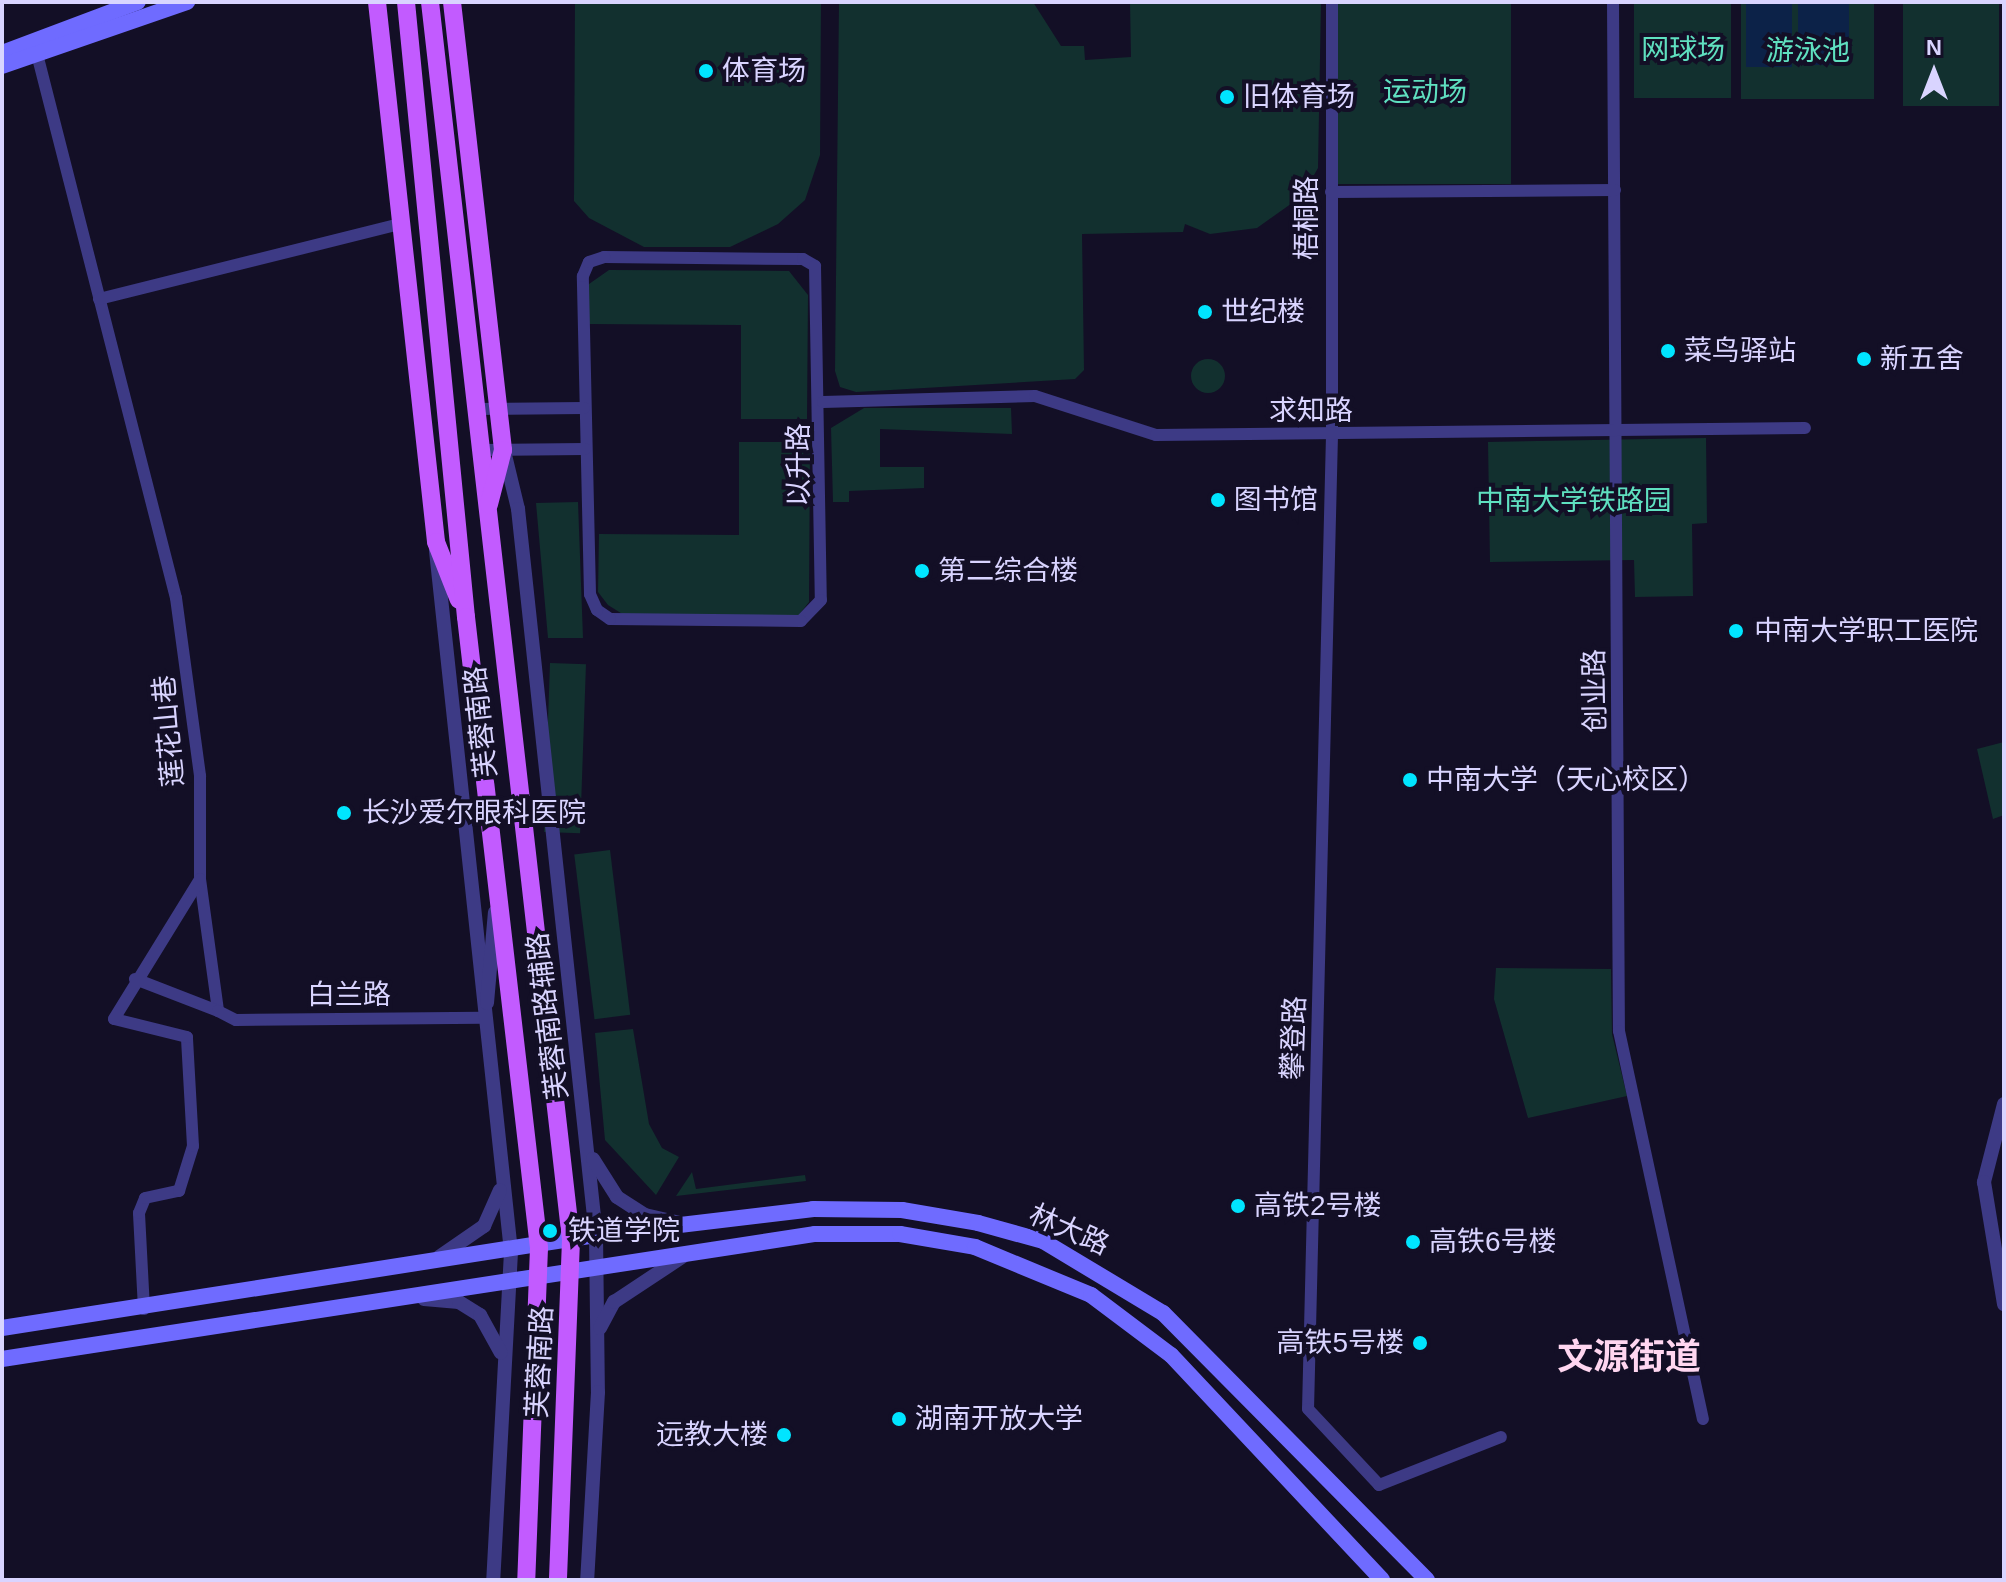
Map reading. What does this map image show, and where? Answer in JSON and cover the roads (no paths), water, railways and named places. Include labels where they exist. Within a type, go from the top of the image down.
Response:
[{"type":"main road","points":[[2,53],[138,2]]},
{"type":"main road","points":[[2,66],[187,2]]},
{"type":"main road","name":"芙蓉南路","points":[[406,2],[466,617],[539,1248],[541,1282],[526,1580]]},
{"type":"main road","name":"芙蓉南路","points":[[430,2],[463,322],[571,1240],[558,1580]]},
{"type":"main road","points":[[452,2],[503,450],[487,514]]},
{"type":"main road","points":[[377,4],[436,542],[466,617]]},
{"type":"main road","name":"林大路","points":[[2,1328],[144,1309],[539,1248],[596,1235],[685,1224],[855,1207],[978,1223],[1043,1241],[1163,1313],[1427,1580]]},
{"type":"main road","points":[[2,1359],[510,1287],[598,1267],[857,1231],[975,1247],[1037,1267],[1091,1295],[1171,1355],[1382,1580]]},
{"type":"street","name":"梧桐路","points":[[1332,2],[1332,435]]},
{"type":"street","name":"创业路","points":[[1613,2],[1619,1031],[1703,1419]]},
{"type":"street","name":"莲花山巷","points":[[37,54],[186,655],[200,776],[200,879],[218,1011]]},
{"type":"street","points":[[1331,192],[1615,190]]},
{"type":"street","points":[[99,299],[403,223]]},
{"type":"street","name":"以升路","points":[[604,257],[803,259],[815,266],[823,402],[821,600],[801,621],[610,619],[597,610],[590,594],[584,408],[583,276],[589,262],[604,257]]},
{"type":"street","name":"求知路","points":[[823,402],[1035,396],[1156,435],[1805,428]]},
{"type":"street","points":[[474,409],[584,408]]},
{"type":"street","name":"攀登路","points":[[1332,435],[1308,1409],[1379,1485],[1501,1437]]},
{"type":"street","points":[[479,450],[585,449]]},
{"type":"street","name":"芙蓉南路辅路","points":[[503,450],[518,509],[596,1235],[598,1332],[587,1580]]},
{"type":"street","points":[[436,542],[437,611],[511,1252],[493,1580]]},
{"type":"street","points":[[144,1309],[139,1213],[145,1198],[179,1191],[193,1146],[187,1037],[114,1019],[135,979],[200,879]]},
{"type":"street","points":[[484,1035],[497,883]]},
{"type":"street","name":"白兰路","points":[[135,979],[236,1020],[482,1018]]},
{"type":"street","points":[[2004,1104],[1984,1182],[2004,1304]]},
{"type":"street","points":[[589,1152],[617,1197],[645,1215],[685,1224]]},
{"type":"street","points":[[427,1263],[484,1226],[498,1204],[501,1174]]},
{"type":"street","points":[[598,1332],[635,1285],[690,1253]]},
{"type":"street","points":[[424,1299],[459,1302],[480,1315],[497,1337],[505,1369]]},
{"type":"water","points":[[1746,2],[1792,2],[1792,67],[1746,67]]},
{"type":"water","points":[[1798,2],[1849,2],[1849,65],[1798,65]]},
{"type":"place","name":"体育场","points":[[706,71]]},
{"type":"place","name":"旧体育场","points":[[1227,97]]},
{"type":"place","name":"世纪楼","points":[[1205,312]]},
{"type":"place","name":"菜鸟驿站","points":[[1668,351]]},
{"type":"place","name":"新五舍","points":[[1864,359]]},
{"type":"place","name":"图书馆","points":[[1218,500]]},
{"type":"place","name":"第二综合楼","points":[[922,571]]},
{"type":"place","name":"中南大学职工医院","points":[[1736,631]]},
{"type":"place","name":"中南大学（天心校区）","points":[[1410,780]]},
{"type":"place","name":"长沙爱尔眼科医院","points":[[344,813]]},
{"type":"place","name":"高铁2号楼","points":[[1238,1206]]},
{"type":"place","name":"铁道学院","points":[[550,1231]]},
{"type":"place","name":"高铁6号楼","points":[[1413,1242]]},
{"type":"place","name":"高铁5号楼","points":[[1420,1343]]},
{"type":"place","name":"湖南开放大学","points":[[899,1419]]},
{"type":"place","name":"远教大楼","points":[[784,1435]]},
{"type":"district","name":"文源街道","points":[[1629,1357]]},
{"type":"park label","name":"网球场","points":[[1683,50]]},
{"type":"park label","name":"游泳池","points":[[1808,51]]},
{"type":"park label","name":"运动场","points":[[1425,92]]},
{"type":"park label","name":"中南大学铁路园","points":[[1574,501]]}]
